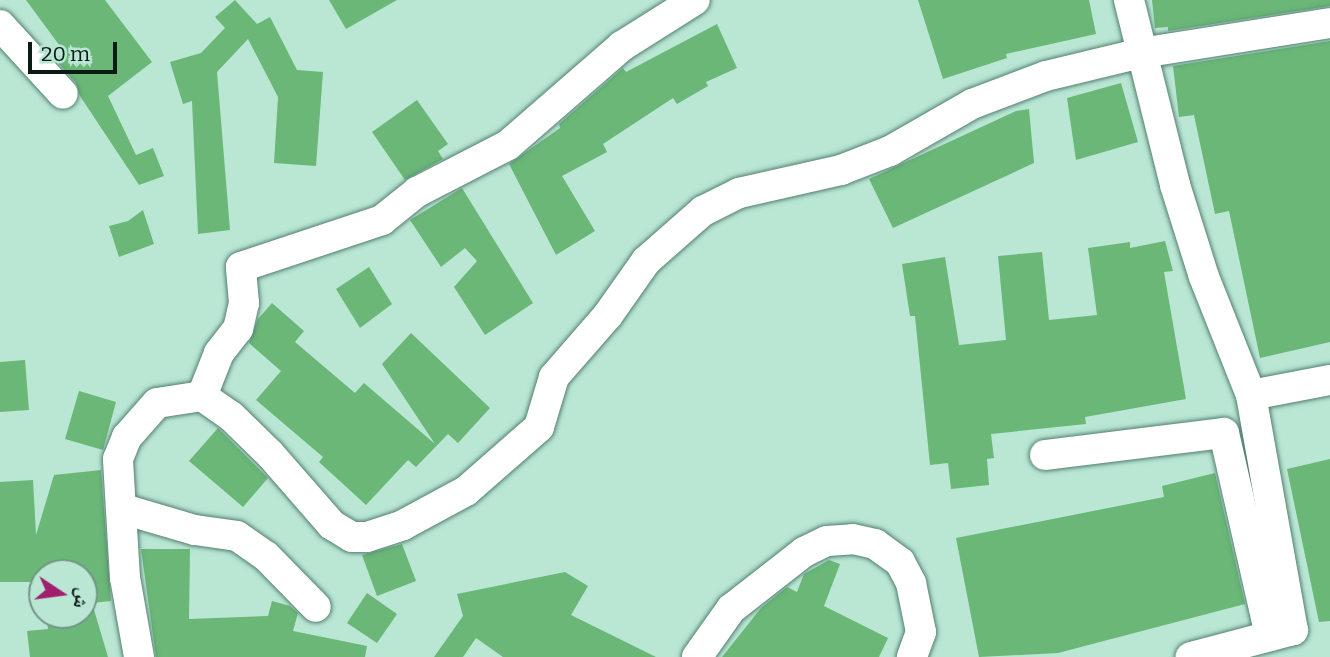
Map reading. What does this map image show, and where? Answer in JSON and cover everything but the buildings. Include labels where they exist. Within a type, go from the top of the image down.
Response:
[{"type":"street","points":[[202,396],[219,353],[238,329],[244,303],[241,267],[382,220],[417,192],[508,145],[622,46],[695,0]]},
{"type":"street","points":[[1129,0],[1141,53],[1204,277],[1251,395],[1293,630],[1191,657]]},
{"type":"street","points":[[139,657],[125,578],[118,459],[127,437],[158,403],[202,396],[260,445],[332,525],[352,537],[367,537],[403,525],[467,491],[539,426],[554,377],[608,315],[646,261],[703,211],[739,193],[841,170],[890,151],[997,93],[1141,53],[1330,23]]},
{"type":"street","points":[[0,25],[63,94]]},
{"type":"street","points":[[1251,395],[1330,380]]},
{"type":"street","points":[[1045,456],[1224,433],[1270,636]]},
{"type":"street","points":[[123,509],[195,530],[237,536],[266,556],[316,607]]},
{"type":"street","points":[[697,657],[731,609],[804,552],[827,541],[853,539],[875,544],[900,562],[911,583],[920,649]]}]
